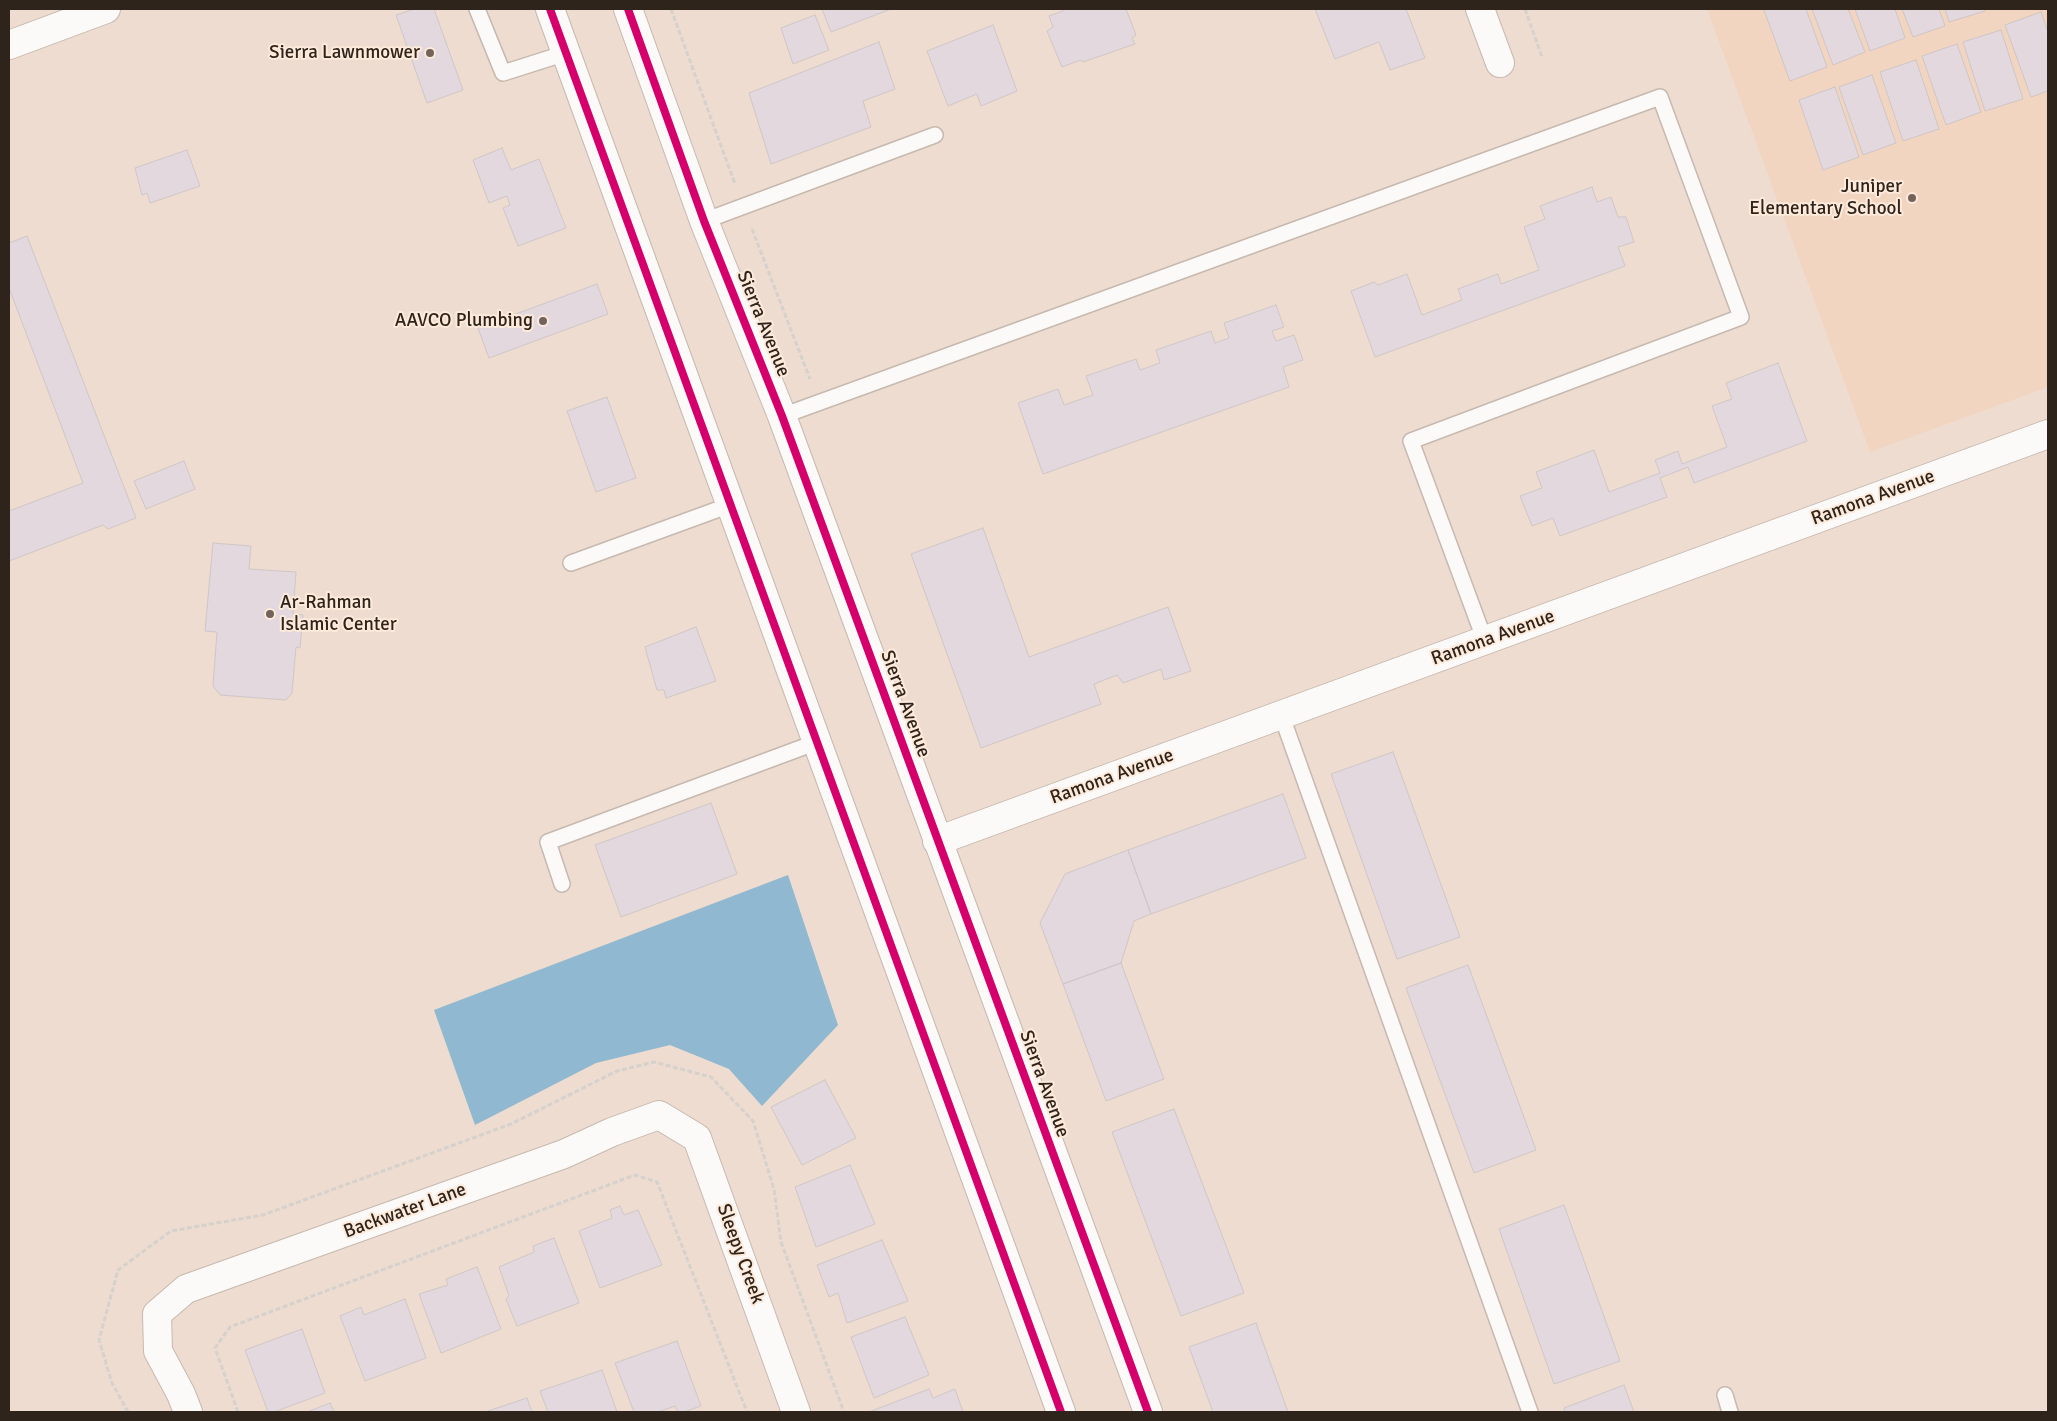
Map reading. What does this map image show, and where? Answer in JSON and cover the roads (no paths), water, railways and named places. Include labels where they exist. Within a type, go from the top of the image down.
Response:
[{"type":"main road","points":[[9,45],[106,9]]},
{"type":"main road","points":[[550,9],[1061,1412]]},
{"type":"main road","name":"Sierra Avenue","points":[[628,9],[704,221],[782,416],[1148,1412]]},
{"type":"main road","points":[[1480,9],[1500,63]]},
{"type":"main road","name":"Ramona Avenue","points":[[937,841],[2048,434]]},
{"type":"main road","name":"Backwater Lane","points":[[188,1412],[181,1394],[158,1351],[157,1314],[186,1289],[564,1154],[612,1132],[659,1115]]},
{"type":"main road","name":"Sleepy Creek","points":[[659,1115],[696,1138],[796,1412]]},
{"type":"lane","points":[[477,9],[503,73],[566,53]]},
{"type":"lane","points":[[782,416],[1660,97],[1741,317],[1411,441],[1485,641]]},
{"type":"lane","points":[[704,221],[935,135]]},
{"type":"lane","points":[[570,563],[730,505]]},
{"type":"lane","points":[[1281,714],[1530,1412]]},
{"type":"lane","points":[[562,884],[548,842],[817,742]]},
{"type":"lane","points":[[1725,1395],[1730,1412]]},
{"type":"water","points":[[788,875],[838,1025],[762,1106],[729,1069],[670,1045],[596,1063],[475,1125],[434,1010]]},
{"type":"place","name":"Sierra Lawnmower","points":[[430,53]]},
{"type":"place","name":"Juniper Elementary School","points":[[1912,198]]},
{"type":"place","name":"AAVCO Plumbing","points":[[543,321]]},
{"type":"place","name":"Ar-Rahman Islamic Center","points":[[270,614]]}]
